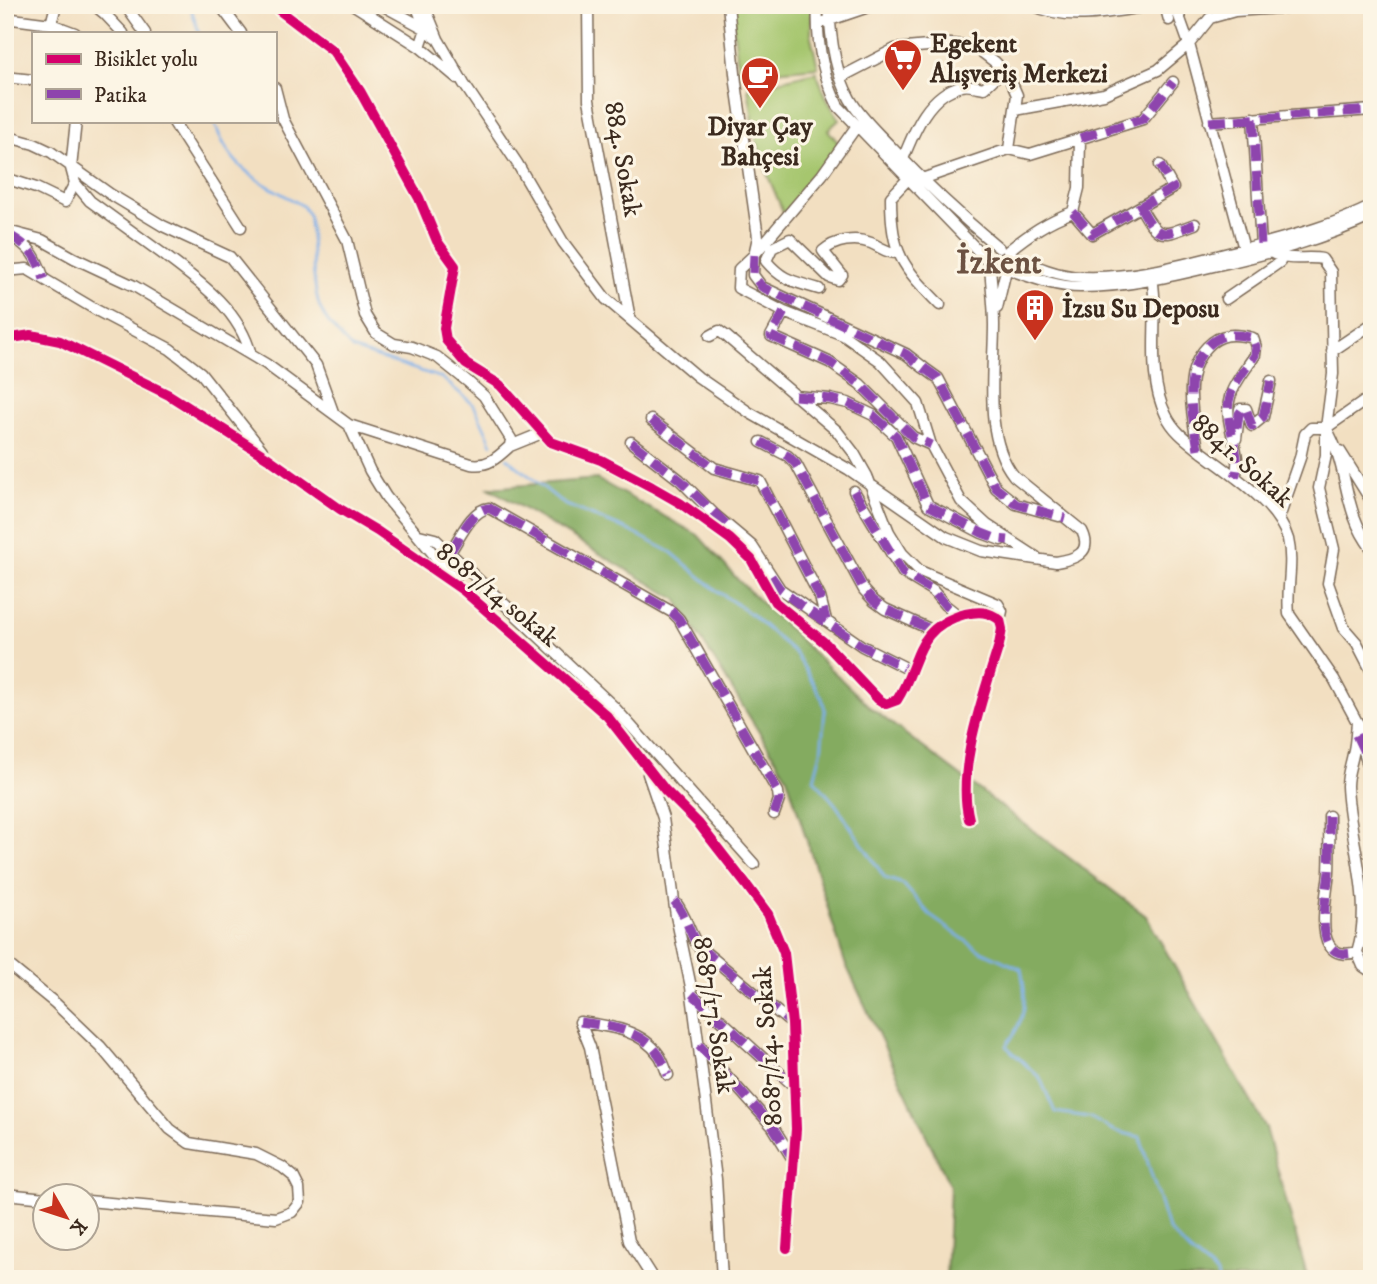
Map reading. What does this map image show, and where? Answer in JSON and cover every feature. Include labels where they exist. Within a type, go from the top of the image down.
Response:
[{"type":"street","points":[[51,24],[56,5]]},
{"type":"street","points":[[94,5],[122,32]]},
{"type":"street","points":[[125,5],[144,32]]},
{"type":"street","points":[[220,5],[240,32]]},
{"type":"street","points":[[277,5],[279,10],[333,51],[360,91],[419,198],[437,241],[455,266],[445,314],[446,340],[466,364],[500,385],[551,442],[601,460],[680,503],[730,539],[751,559],[775,602],[825,643],[878,699],[886,704],[897,700],[923,641],[932,630],[959,616],[985,612],[1000,620]]},
{"type":"street","points":[[354,5],[420,47],[464,84]]},
{"type":"street","points":[[382,5],[426,29],[438,39]]},
{"type":"street","points":[[415,5],[426,29],[420,47]]},
{"type":"street","points":[[424,5],[438,39],[464,84],[517,163],[564,242],[606,299],[698,377],[740,406],[848,470],[946,537],[981,551],[1056,562],[1069,560],[1083,551],[1087,540],[1082,531],[1014,476],[1006,466],[1000,454],[992,402],[994,321],[990,255],[1006,251],[1043,225],[1073,212]]},
{"type":"street","name":"884. Sokak","points":[[588,5],[589,100],[630,319]]},
{"type":"street","points":[[728,5],[758,237],[753,275],[762,287],[906,354],[938,378],[996,488],[1016,504],[1065,518]]},
{"type":"street","points":[[818,5],[819,49],[828,86],[838,106],[998,271],[1007,270],[1044,282],[1079,287],[1152,277],[1325,235],[1372,216]]},
{"type":"street","points":[[830,5],[830,22],[841,77],[850,100],[863,118],[922,179],[1006,251],[1051,273],[1072,276],[1152,277],[1244,249],[1269,250],[1286,258],[1313,257],[1322,259],[1328,265],[1332,283],[1332,395],[1326,428],[1326,455],[1319,488],[1334,550],[1328,583],[1344,628],[1357,643],[1372,672]]},
{"type":"street","points":[[817,22],[830,22],[874,5]]},
{"type":"street","points":[[1032,5],[1044,11],[1088,14],[1155,5]]},
{"type":"street","points":[[1165,5],[1169,20]]},
{"type":"street","points":[[1175,5],[1189,44],[1244,249]]},
{"type":"street","points":[[1015,110],[1104,94],[1158,70],[1189,44],[1210,18],[1235,11],[1324,5]]},
{"type":"street","points":[[5,18],[51,24],[72,32]]},
{"type":"street","points":[[431,56],[438,39]]},
{"type":"street","points":[[841,77],[895,50],[950,44],[974,46],[1003,70],[1017,95],[1009,149]]},
{"type":"street","points":[[903,159],[913,134],[936,99],[963,85],[984,88],[1003,70]]},
{"type":"street","points":[[5,77],[32,80]]},
{"type":"street","points":[[922,179],[1009,149],[1030,154],[1143,119],[1173,82]]},
{"type":"street","points":[[276,93],[283,119],[347,240],[365,316],[376,333],[394,344],[412,347],[437,357],[467,381],[492,407],[511,439],[510,446]]},
{"type":"street","points":[[1209,122],[1372,110]]},
{"type":"street","points":[[1226,299],[1280,262],[1269,250],[1253,118]]},
{"type":"street","points":[[76,122],[71,168],[75,183],[90,201],[206,287],[233,316],[246,338],[251,355]]},
{"type":"street","points":[[174,122],[241,227]]},
{"type":"street","points":[[856,127],[822,175],[739,269],[738,288],[784,313],[843,334],[880,361],[918,403],[931,445],[961,500],[987,525],[1037,558]]},
{"type":"street","points":[[5,136],[51,152],[71,168],[163,226],[230,257],[316,365],[334,413]]},
{"type":"street","points":[[1073,212],[1079,188],[1080,138]]},
{"type":"street","points":[[1073,212],[1093,234],[1174,188],[1160,165]]},
{"type":"street","points":[[5,178],[36,188],[65,202],[75,183]]},
{"type":"street","points":[[907,180],[891,197],[891,221],[897,253],[909,272],[940,305]]},
{"type":"street","points":[[1269,250],[1372,206]]},
{"type":"street","points":[[1141,208],[1152,228],[1160,233],[1168,234],[1195,224]]},
{"type":"street","points":[[7,235],[27,234],[42,240],[134,286],[289,379],[349,425],[480,466],[495,460],[510,446],[542,433]]},
{"type":"street","points":[[7,235],[25,244],[44,279]]},
{"type":"street","points":[[819,289],[778,275],[766,261],[772,248],[790,239],[830,277],[838,280],[842,275],[823,251],[838,242],[871,243],[886,252],[897,253]]},
{"type":"street","points":[[994,321],[1007,270],[1012,264],[1006,251]]},
{"type":"street","points":[[5,271],[27,269],[170,349],[201,373],[268,458]]},
{"type":"street","name":"8841. Sokak","points":[[1152,277],[1154,366],[1165,414],[1175,430],[1235,477],[1279,518],[1288,539],[1291,565],[1289,614],[1334,679],[1357,722],[1372,742]]},
{"type":"street","points":[[784,313],[771,335],[829,362],[860,384],[913,437],[931,445]]},
{"type":"street","points":[[1332,351],[1372,324]]},
{"type":"street","points":[[710,336],[719,331],[726,335],[837,431],[854,453],[872,487],[889,532],[902,553],[920,571],[998,604],[1002,611],[999,645],[965,774],[964,800],[969,819]]},
{"type":"street","points":[[1198,449],[1190,396],[1200,355],[1216,338],[1237,333],[1253,338],[1255,355],[1229,399],[1230,427],[1239,466],[1235,477]]},
{"type":"street","points":[[5,339],[31,335],[60,341],[83,350],[169,395],[268,458]]},
{"type":"street","points":[[1235,447],[1240,410],[1245,409],[1252,425],[1258,422],[1263,417],[1271,381]]},
{"type":"street","points":[[795,396],[830,398],[873,415],[895,436],[928,505],[982,533],[1008,540]]},
{"type":"street","points":[[1279,518],[1300,458],[1305,434],[1311,428],[1326,428],[1372,396]]},
{"type":"street","points":[[652,420],[715,468],[760,481],[820,597],[826,620]]},
{"type":"street","points":[[349,425],[370,471],[386,497],[464,591]]},
{"type":"street","points":[[1326,428],[1372,502]]},
{"type":"street","points":[[631,442],[681,480],[715,515],[752,546],[780,590],[862,646],[910,670]]},
{"type":"street","points":[[761,442],[788,456],[796,464],[864,590],[874,601],[932,630]]},
{"type":"street","points":[[1336,446],[1354,521],[1372,549]]},
{"type":"street","name":"8087/14 sokak","points":[[268,458],[303,485],[377,531],[464,591],[607,716],[644,762]]},
{"type":"street","points":[[854,491],[903,573],[933,590],[945,605],[959,616]]},
{"type":"street","points":[[450,552],[475,515],[484,508],[489,508],[672,612],[679,619],[778,792],[779,800],[774,814]]},
{"type":"street","points":[[419,535],[435,539],[450,552],[615,708],[754,864]]},
{"type":"street","points":[[1357,722],[1347,776],[1350,822],[1363,904],[1357,953],[1363,966],[1372,972]]},
{"type":"street","points":[[1356,735],[1365,754],[1372,782]]},
{"type":"street","name":"8087/17. Sokak","points":[[644,762],[663,818],[674,901],[692,993],[716,1179],[722,1279]]},
{"type":"street","name":"8087/14. Sokak","points":[[644,762],[665,790],[699,824],[768,914],[784,953],[792,1024],[796,1129],[787,1248]]},
{"type":"street","points":[[1329,816],[1329,866],[1324,934],[1337,953],[1345,956],[1357,953]]},
{"type":"street","points":[[674,901],[685,916],[690,933],[698,946],[792,1024]]},
{"type":"street","points":[[5,962],[55,1003],[100,1046],[170,1129],[189,1143],[256,1154],[282,1167],[293,1176],[299,1188],[300,1202],[292,1212],[276,1218],[102,1202]]},
{"type":"street","points":[[692,993],[794,1086]]},
{"type":"street","points":[[653,1279],[629,1241],[590,1047],[580,1022],[621,1028],[642,1038],[660,1055],[668,1075]]},
{"type":"street","points":[[698,1045],[773,1127],[794,1161]]},
{"type":"street","points":[[5,1194],[32,1197]]},
{"type":"green space","points":[[731,5],[812,5],[811,37],[818,67],[739,74]]},
{"type":"green space","points":[[816,72],[839,120],[828,130],[840,145],[784,214],[756,139],[748,88]]},
{"type":"green space","points":[[597,479],[698,535],[738,580],[871,708],[1146,916],[1266,1128],[1308,1279],[946,1279],[950,1186],[845,963],[787,777],[676,599],[489,488]]},
{"type":"waterway","points":[[190,5],[199,32]]},
{"type":"waterway","points":[[214,122],[221,139],[238,164],[260,181],[303,206],[309,216],[316,295],[333,328],[352,349],[442,378],[474,405],[492,444]]},
{"type":"waterway","points":[[507,458],[564,504],[630,531],[671,552],[716,590],[752,615],[796,654],[822,698],[825,710],[821,752],[814,779],[836,805],[885,878],[903,884],[932,917],[979,950],[1021,969],[1024,1010],[1018,1027],[1006,1046],[1040,1078],[1055,1112],[1089,1117],[1115,1131],[1140,1137],[1168,1229],[1217,1274],[1218,1279]]},
{"type":"marked path","points":[[1080,138],[1143,119],[1173,82]]},
{"type":"marked path","points":[[1209,122],[1372,110]]},
{"type":"marked path","points":[[1253,118],[1261,245]]},
{"type":"marked path","points":[[1073,212],[1092,234],[1173,188],[1160,165]]},
{"type":"marked path","points":[[1141,208],[1152,226],[1162,233],[1195,224]]},
{"type":"marked path","points":[[9,235],[32,253],[44,279]]},
{"type":"marked path","points":[[754,255],[753,275],[762,287],[906,354],[938,378],[996,488],[1016,504],[1065,518]]},
{"type":"marked path","points":[[784,312],[771,336],[829,362],[860,384],[913,437],[931,445]]},
{"type":"marked path","points":[[1198,449],[1191,382],[1199,358],[1212,342],[1222,337],[1240,335],[1253,338],[1255,355],[1234,386],[1228,407],[1237,458],[1235,477]]},
{"type":"marked path","points":[[1237,428],[1239,414],[1243,408],[1246,409],[1252,426],[1263,417],[1271,381]]},
{"type":"marked path","points":[[795,396],[848,403],[873,415],[896,436],[928,505],[982,533],[1008,540]]},
{"type":"marked path","points":[[651,420],[714,468],[760,481],[820,597],[826,620]]},
{"type":"marked path","points":[[631,442],[680,480],[731,529]]},
{"type":"marked path","points":[[761,442],[788,456],[796,464],[864,590],[874,601],[885,609],[932,630]]},
{"type":"marked path","points":[[854,491],[903,573],[933,591],[959,616]]},
{"type":"marked path","points":[[450,552],[471,519],[489,508],[672,612],[679,619],[778,792],[779,800],[774,814]]},
{"type":"marked path","points":[[771,576],[780,589],[800,605],[862,646],[910,670]]},
{"type":"marked path","points":[[1356,735],[1365,754],[1372,782]]},
{"type":"marked path","points":[[1329,816],[1329,872],[1324,927],[1332,949],[1342,953],[1357,952]]},
{"type":"marked path","points":[[674,901],[698,946],[792,1024]]},
{"type":"marked path","points":[[692,994],[794,1086]]},
{"type":"marked path","points":[[580,1022],[623,1030],[643,1039],[662,1059],[668,1075]]},
{"type":"marked path","points":[[699,1045],[773,1127],[792,1158]]},
{"type":"cycle path","points":[[277,5],[279,10],[333,51],[360,91],[419,198],[437,241],[455,266],[444,328],[446,340],[466,364],[500,385],[551,442],[601,460],[652,487],[680,503],[730,539],[751,559],[775,602],[825,643],[878,699],[886,704],[897,700],[920,648],[936,628],[948,620],[975,612],[987,613],[1000,620],[1002,629],[999,645],[979,708],[969,755],[966,778],[969,819]]},
{"type":"cycle path","points":[[5,339],[31,335],[60,341],[169,395],[268,458],[464,591],[607,716],[665,790],[699,824],[748,887],[768,914],[784,953],[792,1024],[796,1129],[787,1248]]},
{"type":"place","name":"Egekent Alışveriş Merkezi","points":[[903,92]]},
{"type":"place","name":"Diyar Çay Bahçesi","points":[[760,110]]},
{"type":"place","name":"İzsu Su Deposu","points":[[1035,342]]},
{"type":"district","name":"İzkent","points":[[999,261]]}]
